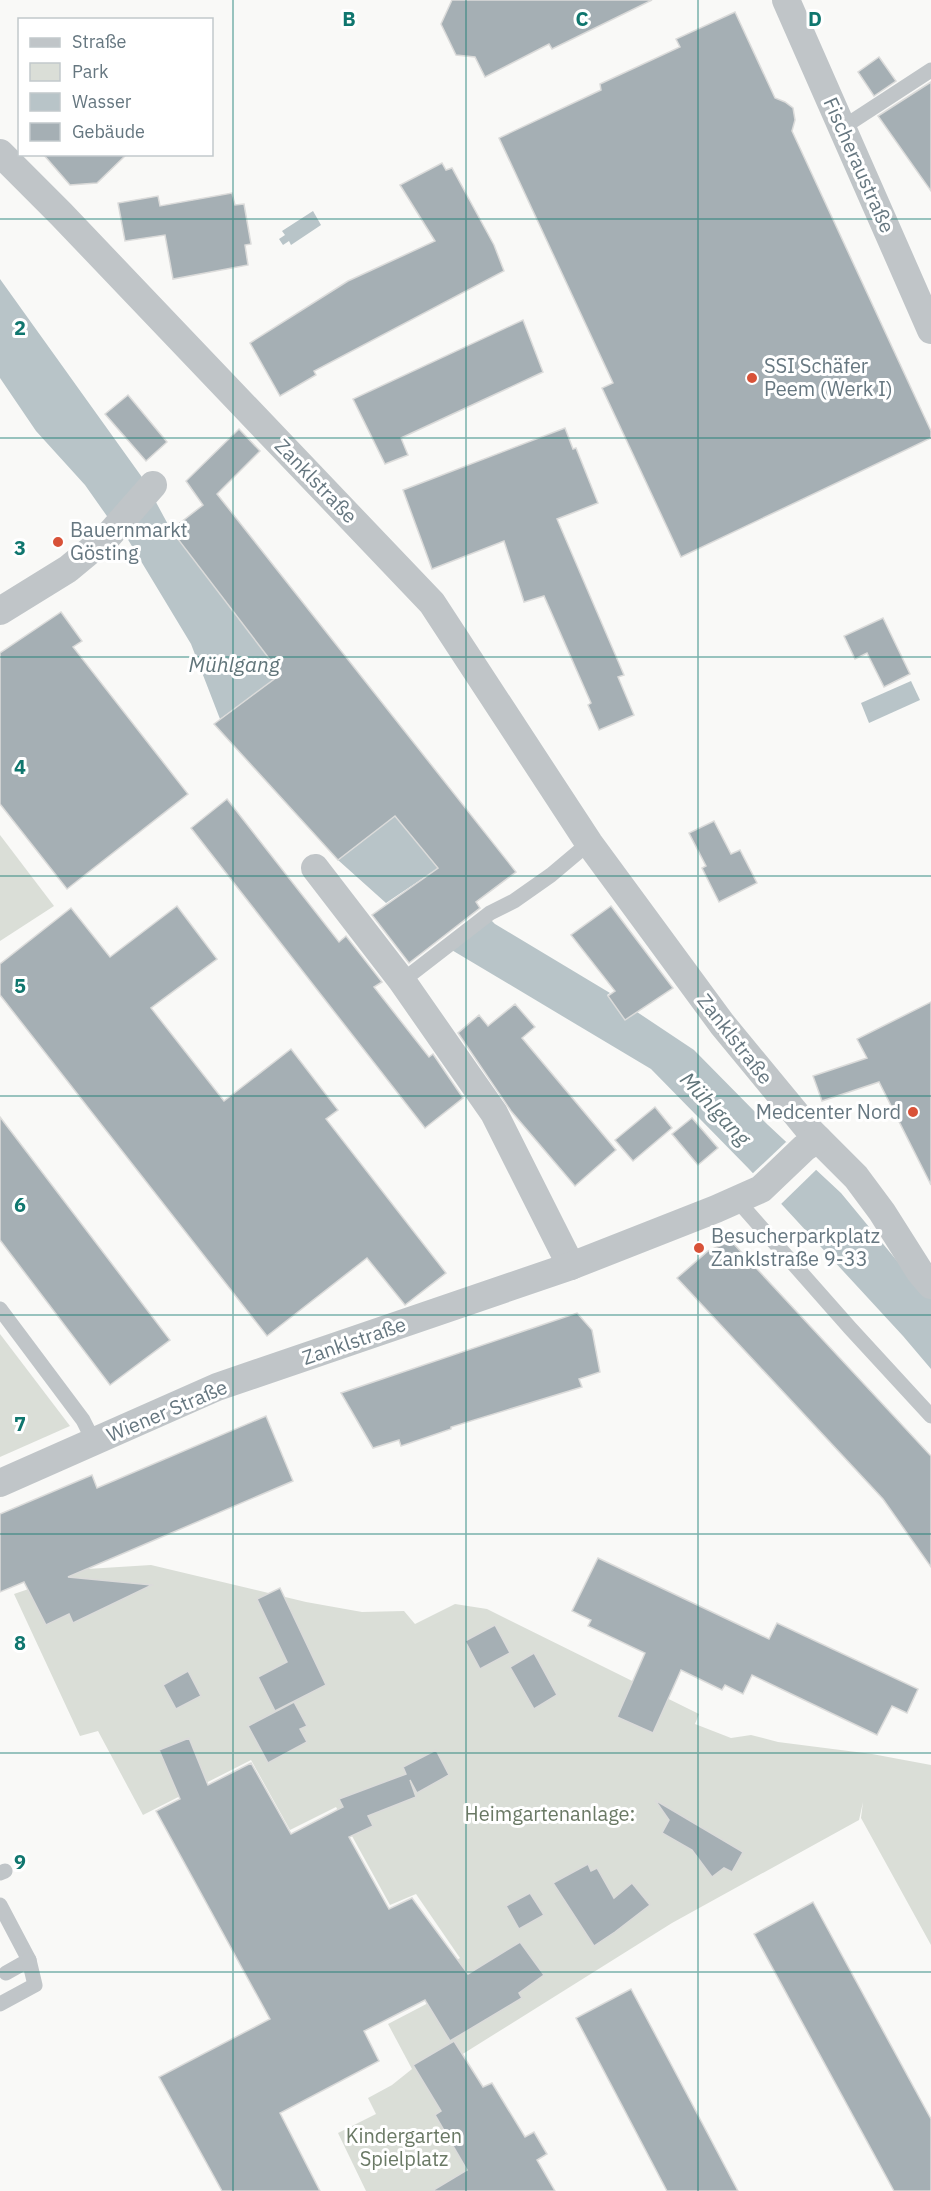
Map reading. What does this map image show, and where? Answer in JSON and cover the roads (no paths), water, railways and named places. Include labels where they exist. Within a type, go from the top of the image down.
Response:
[{"type":"street","name":"Fischeraustraße","points":[[786,0],[931,330]]},
{"type":"street","name":"Zanklstraße","points":[[0,153],[62,214],[432,603],[590,843],[722,1024],[811,1144],[856,1177],[931,1285]]},
{"type":"street","points":[[0,611],[68,569],[110,535],[153,485]]},
{"type":"street","points":[[315,868],[402,981],[494,1113],[571,1266]]},
{"type":"street","name":"Zanklstraße","points":[[239,1380],[571,1266],[749,1195],[811,1144]]},
{"type":"street","name":"Wiener Straße","points":[[0,1483],[217,1387],[239,1380]]},
{"type":"lane","points":[[842,128],[931,70]]},
{"type":"lane","points":[[402,981],[490,913],[514,901],[590,843]]},
{"type":"lane","points":[[749,1195],[850,1328],[931,1416]]},
{"type":"lane","name":"Wiener Straße","points":[[0,1309],[83,1420],[94,1442]]},
{"type":"lane","points":[[0,1905],[29,1960],[35,1985],[0,2004]]},
{"type":"lane","points":[[6,1973],[29,1960]]},
{"type":"water","points":[[313,211],[321,225],[291,245],[289,241],[283,245],[279,239],[285,235],[282,231]]},
{"type":"water","name":"Mühlgang","points":[[0,279],[144,480],[171,530],[291,686],[253,695],[220,719],[191,644],[124,533],[109,519],[85,485],[36,431],[0,378]]},
{"type":"water","points":[[911,681],[920,700],[869,723],[861,703]]},
{"type":"water","points":[[390,810],[438,868],[386,903],[338,860],[363,841]]},
{"type":"water","name":"Mühlgang","points":[[482,911],[495,924],[610,993],[607,995],[625,1019],[637,1012],[694,1050],[768,1125],[841,1193],[912,1279],[931,1297],[931,1369],[749,1169],[651,1069],[445,946]]},
{"type":"place","name":"SSI Schäfer Peem (Werk I)","points":[[752,378]]},
{"type":"place","name":"Bauernmarkt Gösting","points":[[58,542]]},
{"type":"place","name":"Medcenter Nord","points":[[913,1112]]},
{"type":"place","name":"Besucherparkplatz Zanklstraße 9-33","points":[[699,1248]]},
{"type":"park label","name":"Heimgartenanlage:","points":[[550,1814]]},
{"type":"park label","name":"Kindergarten Spielplatz","points":[[404,2148]]}]
